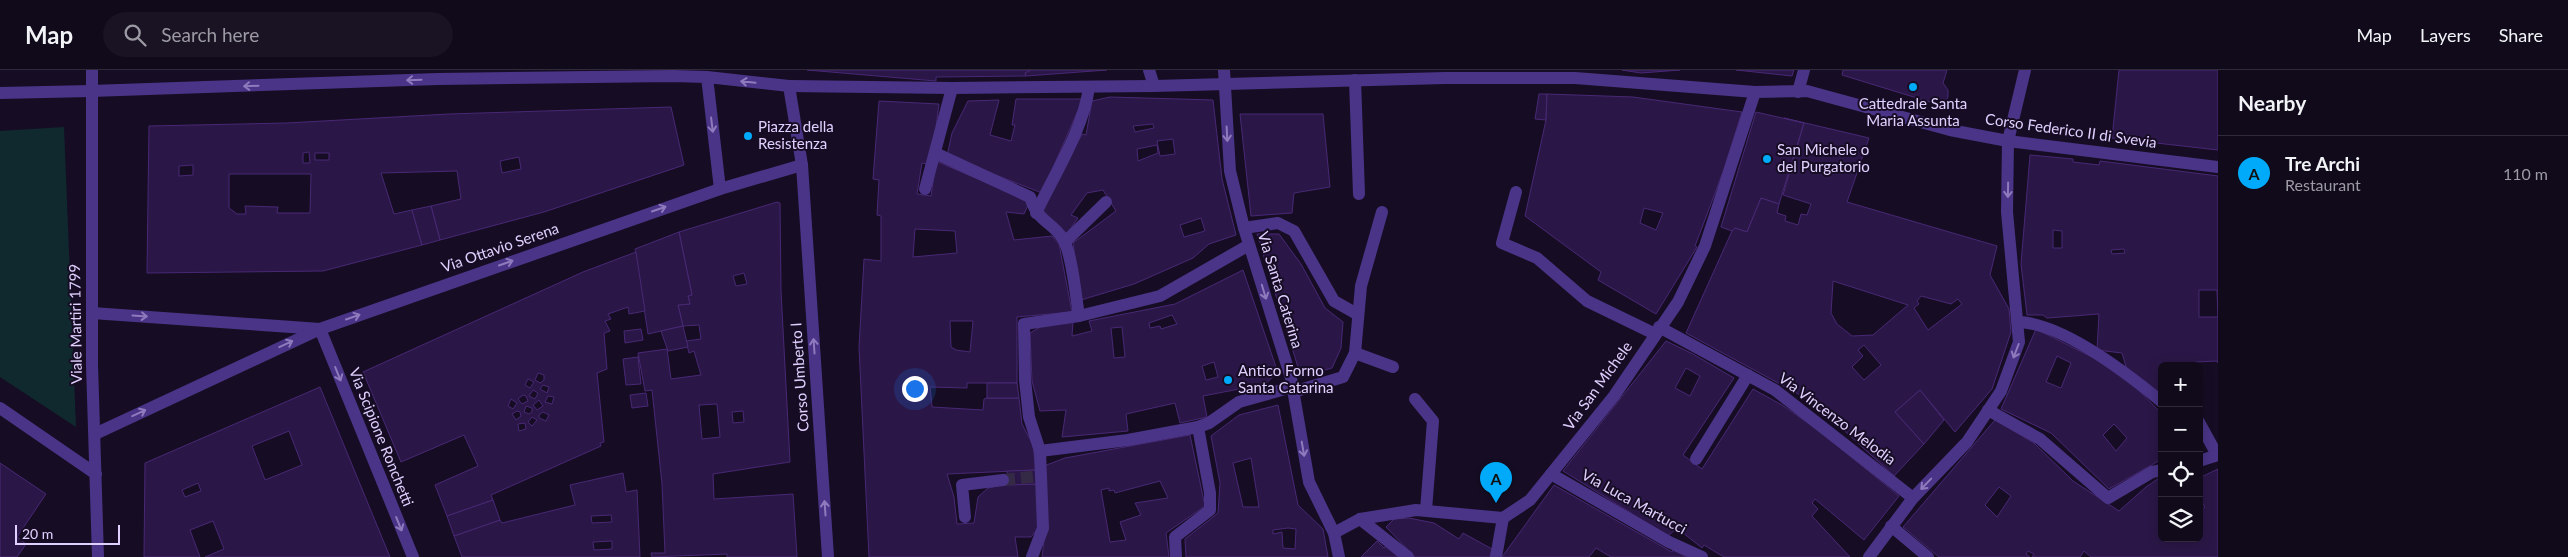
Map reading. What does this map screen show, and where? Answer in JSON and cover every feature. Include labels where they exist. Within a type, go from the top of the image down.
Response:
[{"type":"street","name":"Viale Martiri 1799","points":[[92,70],[92,313],[98,557]]},
{"type":"street","points":[[1149,70],[1154,86]]},
{"type":"street","name":"Via Santa Caterina","points":[[1224,70],[1230,171],[1244,228],[1292,389],[1309,482],[1334,533],[1339,557]]},
{"type":"street","points":[[1798,92],[1804,70]]},
{"type":"street","points":[[1869,557],[1913,498],[1967,442],[2001,390],[2019,342],[2011,273],[2008,221],[2008,141],[2025,70]]},
{"type":"street","points":[[0,92],[91,91],[438,74],[672,73],[789,86],[802,165],[720,188],[707,77]]},
{"type":"street","name":"Corso Federico II di Svevia","points":[[789,86],[952,88],[1225,86],[1300,76],[1355,80],[1574,78],[1755,92],[1807,91],[1950,130],[2008,141],[2218,167]]},
{"type":"street","points":[[1355,80],[1359,194]]},
{"type":"street","points":[[1036,213],[1074,135],[1088,100],[1089,87]]},
{"type":"street","points":[[925,189],[952,88]]},
{"type":"street","name":"Via San Michele","points":[[1503,518],[1530,500],[1614,396],[1657,330],[1678,302],[1704,246],[1755,92]]},
{"type":"street","points":[[935,153],[1028,195],[1036,213],[1055,229],[1065,242],[1079,316]]},
{"type":"street","name":"Corso Umberto I","points":[[802,165],[828,557]]},
{"type":"street","name":"Via Ottavio Serena","points":[[95,434],[320,329],[720,188]]},
{"type":"street","name":"Via Vincenzo Melodia","points":[[1516,192],[1502,242],[1536,258],[1587,301],[1657,330],[1775,390],[1913,498]]},
{"type":"street","points":[[1065,242],[1106,202]]},
{"type":"street","points":[[1040,451],[1128,440],[1198,427],[1209,423],[1239,402],[1342,377],[1355,353],[1361,286],[1382,212]]},
{"type":"street","points":[[1244,228],[1278,223],[1294,230],[1334,301],[1357,314]]},
{"type":"street","points":[[1032,557],[1043,528],[1040,451],[1029,417],[1025,380],[1024,324],[1079,316],[1160,296],[1249,245]]},
{"type":"street","name":"Via Ottavio Serena","points":[[92,313],[320,329]]},
{"type":"street","points":[[2018,322],[2036,323],[2095,353],[2122,369],[2158,399]]},
{"type":"street","name":"Via Scipione Ronchetti","points":[[320,329],[413,557]]},
{"type":"street","points":[[1355,353],[1393,367]]},
{"type":"street","points":[[1696,458],[1748,375]]},
{"type":"street","points":[[1416,399],[1433,421],[1426,510]]},
{"type":"street","points":[[0,408],[96,474]]},
{"type":"street","points":[[1988,410],[2040,439],[2108,498],[2152,472],[2158,471]]},
{"type":"street","points":[[1176,557],[1175,537],[1210,510],[1210,493],[1198,427]]},
{"type":"street","points":[[2203,429],[2217,455],[2203,460]]},
{"type":"street","name":"Via Luca Martucci","points":[[1551,474],[1669,542],[1702,557]]},
{"type":"street","points":[[965,517],[962,485],[1003,480]]},
{"type":"street","points":[[1334,533],[1360,519],[1416,510],[1503,518],[1496,557]]},
{"type":"street","points":[[1360,519],[1408,557]]},
{"type":"street","points":[[1891,526],[1928,557]]},
{"type":"green space","points":[[64,127],[76,427],[0,377],[0,131]]},
{"type":"building","points":[[807,70],[1031,70],[1032,72],[1025,73],[1026,76],[936,77],[936,81]]},
{"type":"building","points":[[1031,70],[1107,70],[1026,76],[1025,73]]},
{"type":"building","points":[[1622,70],[1680,70],[1641,73]]},
{"type":"building","points":[[1736,70],[1794,70],[1792,76]]},
{"type":"building","name":"Cattedrale Santa Maria Assunta","points":[[1843,70],[1947,70],[1943,83],[1948,90],[1948,97],[1943,106],[1842,75]]},
{"type":"building","points":[[2119,70],[2218,70],[2218,150],[2112,138]]},
{"type":"building","points":[[1539,94],[1547,94],[1546,120],[1535,119]]},
{"type":"building","points":[[1547,94],[1633,97],[1742,112],[1723,172],[1695,246],[1697,247],[1656,314],[1598,280],[1601,272],[1525,216],[1546,120]],"holes":[[[1644,208],[1663,213],[1656,230],[1640,223]]]},
{"type":"building","points":[[1110,97],[1213,100],[1222,179],[1236,235],[1209,244],[1193,258],[1134,284],[1081,300],[1073,243],[1116,211],[1103,190],[1087,193],[1071,215],[1078,218],[1067,234],[1041,210],[1082,134],[1086,135],[1092,101]],"holes":[[[1153,124],[1154,128],[1135,132],[1133,126]],[[1173,139],[1175,154],[1160,156],[1157,141]],[[1157,145],[1158,153],[1138,161],[1137,149]],[[1201,218],[1205,231],[1184,237],[1180,225]]]},
{"type":"building","points":[[1016,99],[1083,99],[1042,193],[947,156],[952,133],[968,101],[999,100],[990,135],[1011,141],[1015,125],[1012,125]]},
{"type":"building","points":[[879,101],[939,104],[933,151],[927,164],[922,163],[917,194],[931,196],[936,161],[1013,194],[1029,203],[1024,214],[1006,212],[1014,240],[1052,236],[1059,244],[1072,312],[1017,317],[1017,383],[967,383],[967,388],[930,387],[932,407],[983,410],[984,399],[987,398],[1019,398],[1022,424],[1033,445],[1036,470],[947,474],[954,497],[957,524],[974,523],[978,497],[988,488],[1001,485],[1037,484],[1040,526],[1031,537],[1015,537],[1018,557],[869,557],[859,347],[864,259],[881,261],[881,216],[877,215],[879,180],[873,179]],"holes":[[[915,229],[955,231],[957,253],[913,257]],[[950,321],[973,321],[970,352],[956,350],[951,347]]]},
{"type":"building","points":[[671,107],[684,165],[544,212],[440,240],[431,206],[461,199],[457,171],[381,173],[394,214],[412,210],[422,245],[323,271],[147,273],[149,126],[287,123],[449,114]],"holes":[[[309,152],[310,163],[303,163],[303,153]],[[315,153],[329,153],[329,160],[315,160]],[[519,157],[521,169],[502,173],[500,161]],[[193,165],[193,175],[179,176],[179,166]],[[229,174],[311,174],[310,213],[277,213],[278,207],[245,206],[246,214],[237,214],[229,208]]]},
{"type":"building","name":"San Michele o del Purgatorio","points":[[1756,112],[1804,123],[1779,204],[1761,198],[1747,232],[1735,228],[1732,231],[1721,227]]},
{"type":"building","points":[[1240,114],[1323,114],[1330,187],[1294,193],[1292,213],[1251,216]]},
{"type":"building","points":[[1784,118],[1869,138],[1847,202],[1997,246],[1990,275],[2009,309],[2011,332],[1992,389],[1955,432],[1920,390],[1895,412],[1924,444],[1894,476],[1813,402],[1686,333],[1732,231],[1735,228],[1747,232],[1761,198],[1779,204],[1777,213],[1786,216],[1785,221],[1798,225],[1801,214],[1807,215],[1811,204],[1783,195],[1804,123]],"holes":[[[1833,281],[1908,305],[1873,335],[1852,336],[1837,324],[1831,313]],[[1921,296],[1951,304],[1958,299],[1962,304],[1928,330],[1914,308],[1919,304],[1917,301]],[[1864,345],[1881,365],[1864,380],[1852,367],[1863,356],[1858,350]]]},
{"type":"building","points":[[2030,155],[2073,159],[2073,162],[2099,165],[2100,161],[2218,176],[2218,317],[2218,363],[2217,361],[2158,362],[2158,394],[2127,370],[2122,353],[2097,350],[2099,314],[2047,318],[2043,315],[2027,315],[2021,264]],"holes":[[[2053,230],[2062,231],[2062,248],[2053,248]],[[2124,249],[2125,253],[2112,254],[2111,250]],[[2199,290],[2217,290],[2218,317],[2199,317]]]},
{"type":"building","points":[[777,202],[780,203],[781,291],[790,462],[713,474],[714,499],[793,494],[797,557],[727,557],[727,554],[652,557],[651,553],[665,553],[662,484],[652,390],[645,391],[638,353],[667,349],[671,379],[701,375],[694,351],[689,353],[686,341],[701,339],[699,325],[683,326],[678,305],[690,304],[688,296],[692,295],[679,232]],"holes":[[[744,273],[747,284],[736,286],[733,276]],[[717,404],[720,437],[702,439],[699,405]],[[743,411],[744,422],[733,423],[732,412]]]},
{"type":"building","points":[[431,206],[440,240],[422,245],[412,210]]},
{"type":"building","points":[[679,232],[692,295],[688,296],[690,304],[678,305],[683,326],[648,334],[635,249]]},
{"type":"building","points":[[1257,234],[1279,234],[1301,264],[1325,308],[1343,322],[1341,348],[1332,368],[1301,377]]},
{"type":"building","points":[[636,252],[645,311],[629,314],[628,307],[608,314],[611,319],[605,321],[610,331],[604,333],[607,369],[597,373],[604,442],[600,443],[601,446],[491,495],[493,500],[447,516],[435,485],[478,466],[464,435],[401,462],[363,372],[583,272]],"holes":[[[538,373],[544,375],[544,380],[540,383],[535,380]],[[528,379],[534,382],[530,388],[525,385]],[[543,385],[549,387],[547,393],[540,389]],[[533,390],[538,393],[535,399],[529,396]],[[523,395],[526,396],[528,401],[522,404],[518,399]],[[548,396],[554,397],[552,404],[545,402]],[[511,399],[517,403],[513,409],[508,406]],[[539,400],[543,406],[537,410],[533,405]],[[526,406],[532,408],[532,412],[529,414],[524,412]],[[517,411],[520,412],[521,416],[516,420],[512,414]],[[543,412],[549,415],[546,421],[539,418],[539,415]],[[532,417],[537,420],[532,426],[528,422]],[[525,423],[526,429],[519,431],[518,424]]]},
{"type":"building","points":[[1243,270],[1276,367],[1275,375],[1265,384],[1203,396],[1207,417],[1180,423],[1175,403],[1126,414],[1128,431],[1062,437],[1066,410],[1040,411],[1032,381],[1030,333],[1042,326],[1073,322],[1072,336],[1092,331],[1089,321],[1175,304]],"holes":[[[1172,315],[1177,324],[1161,329],[1160,326],[1150,328],[1149,323]],[[1122,327],[1125,357],[1114,358],[1111,328]],[[1214,362],[1218,377],[1206,380],[1202,366]]]},
{"type":"building","points":[[683,326],[688,347],[668,351],[661,331]]},
{"type":"building","points":[[641,329],[643,340],[625,343],[624,331]]},
{"type":"building","points":[[2036,329],[2120,371],[2158,410],[2158,461],[2109,489],[2051,433],[2001,409]],"holes":[[[2057,356],[2071,363],[2061,388],[2046,382]],[[2114,424],[2127,438],[2116,451],[2103,435]]]},
{"type":"building","points":[[1666,341],[1734,378],[1683,455],[1702,469],[1753,389],[1782,405],[1821,432],[1899,496],[1864,540],[1815,499],[1812,503],[1818,509],[1812,516],[1850,557],[1724,557],[1704,545],[1702,548],[1677,528],[1668,536],[1563,471]],"holes":[[[1686,368],[1700,376],[1690,396],[1675,388]]]},
{"type":"building","points":[[638,357],[641,384],[626,385],[623,359]]},
{"type":"building","points":[[987,383],[1017,383],[1019,398],[987,398]]},
{"type":"building","points":[[320,387],[390,557],[205,557],[224,549],[213,521],[190,530],[200,557],[144,557],[145,463]],"holes":[[[289,431],[302,465],[265,480],[252,446]],[[198,483],[201,491],[185,497],[182,490]]]},
{"type":"building","points":[[1920,390],[1944,420],[1924,444],[1895,412]]},
{"type":"building","points":[[646,393],[648,406],[632,408],[630,395]]},
{"type":"building","points":[[1278,405],[1298,505],[1323,529],[1328,557],[1186,557],[1185,539],[1218,513],[1220,483],[1211,436],[1239,415]],"holes":[[[1251,458],[1259,507],[1243,507],[1233,463]],[[1296,529],[1295,549],[1283,548],[1282,532],[1273,534],[1273,530]]]},
{"type":"building","points":[[1995,420],[2034,443],[2073,481],[2119,511],[2158,479],[2158,542],[2203,542],[2203,509],[2205,507],[2203,504],[2203,476],[2218,469],[2218,557],[2091,557],[2084,551],[2080,557],[2032,557],[2034,554],[2028,551],[2026,554],[2030,557],[1939,557],[1903,527]],"holes":[[[1999,487],[2011,496],[1997,517],[1985,505]]]},
{"type":"building","points":[[1190,435],[1205,506],[1166,533],[1169,557],[1042,557],[1045,532],[1044,466],[1065,458]],"holes":[[[1160,481],[1168,498],[1135,503],[1141,515],[1120,522],[1126,540],[1110,542],[1101,490],[1109,488],[1109,491],[1114,490],[1115,493]]]},
{"type":"building","points":[[0,463],[46,494],[17,537],[26,544],[17,557],[0,557]]},
{"type":"building","points":[[1036,470],[1037,484],[1009,485],[1007,471]]},
{"type":"building","points":[[623,473],[626,492],[637,490],[640,557],[462,557],[454,536],[500,520],[502,523],[575,505],[570,485]],"holes":[[[611,515],[612,522],[592,523],[591,516]],[[612,541],[612,549],[594,550],[593,542]]]},
{"type":"building","points":[[1554,485],[1672,552],[1673,550],[1687,557],[1611,557],[1596,548],[1589,557],[1502,557]]},
{"type":"building","points":[[493,500],[500,520],[454,536],[447,516]]},
{"type":"building","points":[[1409,518],[1434,523],[1459,539],[1463,533],[1492,549],[1490,557],[1415,557],[1386,527],[1394,519]]},
{"type":"building","points":[[1377,541],[1384,548],[1386,546],[1398,557],[1361,557]]},
{"type":"tunnel","points":[[1003,480],[1040,476]]},
{"type":"place","name":"Cattedrale Santa Maria Assunta","points":[[1913,87]]},
{"type":"place","name":"Piazza della Resistenza","points":[[748,136]]},
{"type":"place","name":"San Michele o del Purgatorio","points":[[1767,159]]},
{"type":"place","name":"Antico Forno Santa Catarina","points":[[1228,380]]},
{"type":"place","name":"Tre Archi","points":[[1496,503]]}]
